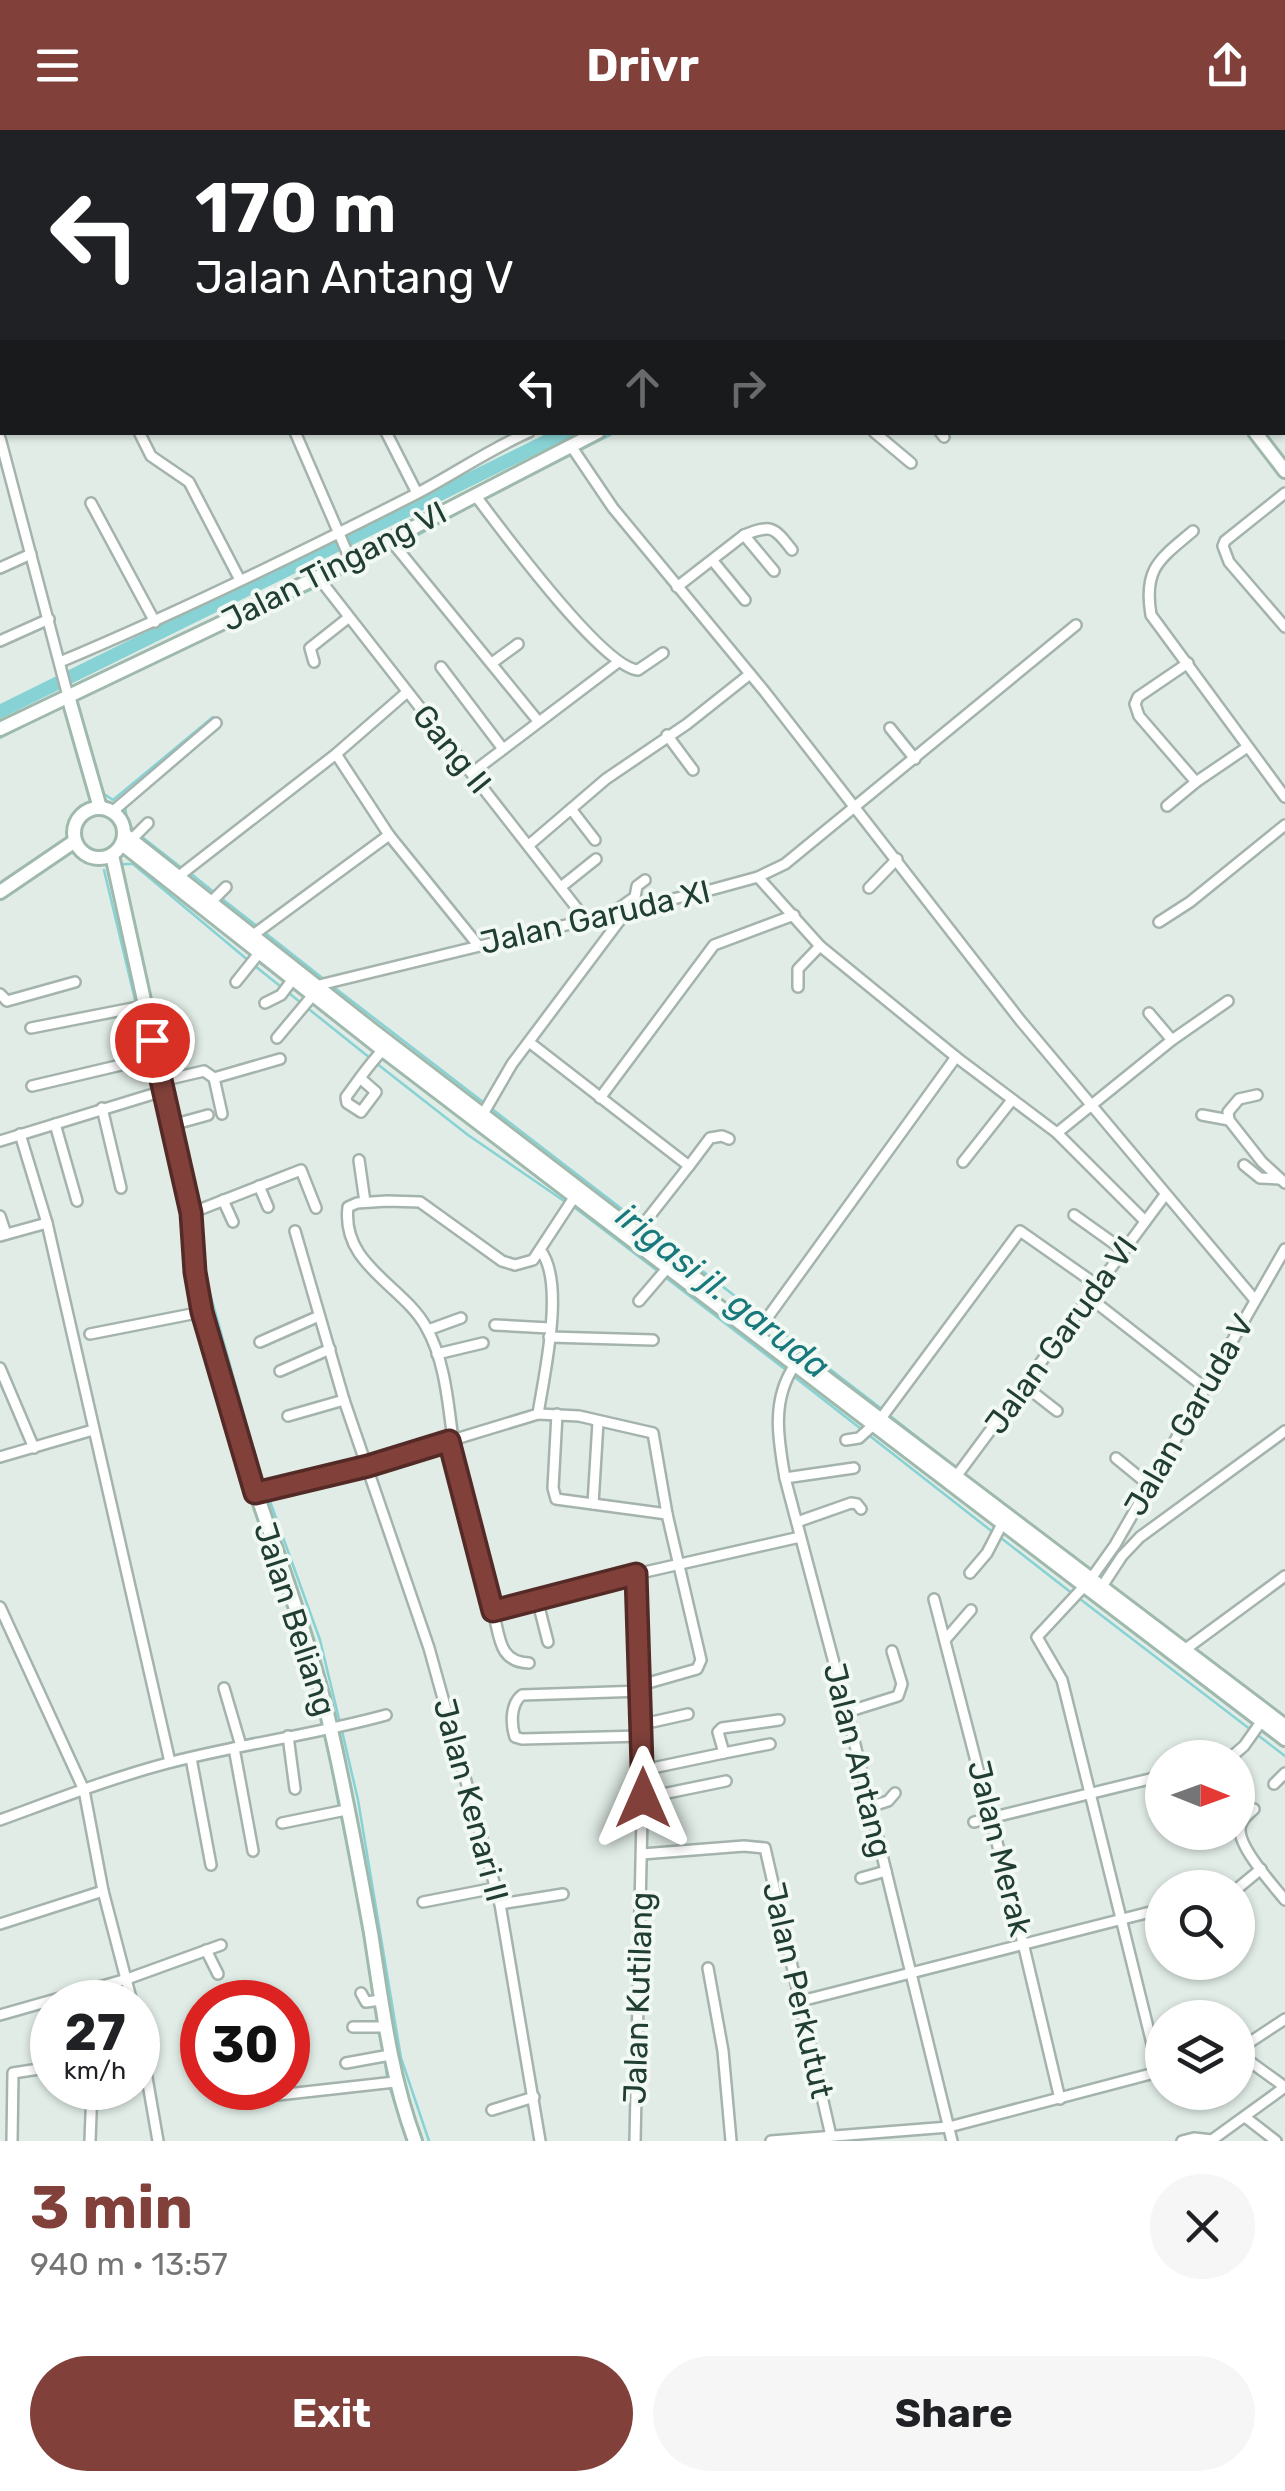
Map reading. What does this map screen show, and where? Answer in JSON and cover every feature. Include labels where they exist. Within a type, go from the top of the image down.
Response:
[{"type":"main road","name":"Jalan Tingang VI","points":[[0,729],[67,691],[318,577],[347,554],[393,538],[592,435]]},
{"type":"main road","points":[[1260,435],[1285,471]]},
{"type":"main road","points":[[67,691],[106,810],[120,819],[122,843],[254,961],[288,987],[368,1032],[638,1230],[665,1269],[791,1371],[954,1480],[1086,1590]]},
{"type":"main road","points":[[106,810],[80,816],[75,826],[75,842],[90,857],[122,843]]},
{"type":"main road","points":[[0,892],[75,842]]},
{"type":"main road","points":[[122,843],[178,876],[253,935],[308,996]]},
{"type":"main road","name":"Jalan Beliang","points":[[122,843],[143,1006],[191,1213],[202,1312],[255,1493],[302,1621],[331,1730],[395,2082],[414,2141]]},
{"type":"main road","points":[[368,1032],[377,1056],[571,1203],[665,1269],[760,1328],[871,1427]]},
{"type":"main road","points":[[954,1480],[997,1531],[1183,1652],[1282,1733]]},
{"type":"main road","points":[[1136,1621],[1256,1730],[1282,1733]]},
{"type":"street","points":[[141,435],[151,456],[189,482],[240,580]]},
{"type":"street","points":[[295,435],[347,554]]},
{"type":"street","points":[[387,435],[416,494]]},
{"type":"street","points":[[498,435],[502,444]]},
{"type":"street","points":[[61,668],[339,534],[522,435]]},
{"type":"street","points":[[878,435],[912,463]]},
{"type":"street","points":[[1,443],[67,691]]},
{"type":"street","points":[[570,446],[613,508],[750,674],[1020,1020],[1255,1300]]},
{"type":"street","points":[[0,492],[13,487]]},
{"type":"street","points":[[1285,492],[1225,541],[1224,552],[1285,626]]},
{"type":"street","points":[[475,495],[546,588],[617,663],[638,670],[663,652]]},
{"type":"street","points":[[92,503],[155,622]]},
{"type":"street","points":[[677,587],[744,535],[766,527],[776,530],[792,550]]},
{"type":"street","points":[[1193,531],[1154,566],[1152,615],[1285,797]]},
{"type":"street","points":[[744,535],[774,571]]},
{"type":"street","points":[[393,538],[396,547],[538,720]]},
{"type":"street","points":[[0,568],[31,554]]},
{"type":"street","points":[[713,561],[745,600]]},
{"type":"street","name":"Gang II","points":[[318,577],[586,920]]},
{"type":"street","points":[[314,662],[310,648],[348,618]]},
{"type":"street","points":[[0,641],[49,619]]},
{"type":"street","name":"Jalan Garuda XI","points":[[308,996],[478,945],[758,877],[785,864],[1076,624]]},
{"type":"street","points":[[492,663],[518,644]]},
{"type":"street","points":[[472,772],[617,663]]},
{"type":"street","points":[[1188,663],[1138,697],[1135,704],[1139,716],[1196,782]]},
{"type":"street","points":[[441,667],[503,749]]},
{"type":"street","points":[[529,845],[750,674]]},
{"type":"street","points":[[178,876],[336,754],[406,693]]},
{"type":"street","points":[[106,810],[216,724]]},
{"type":"street","points":[[890,728],[915,759]]},
{"type":"street","points":[[667,735],[693,770]]},
{"type":"street","points":[[1167,806],[1246,748]]},
{"type":"street","points":[[336,754],[390,835],[478,945]]},
{"type":"street","points":[[571,809],[595,840]]},
{"type":"street","points":[[122,843],[148,823]]},
{"type":"street","points":[[1158,922],[1285,825]]},
{"type":"street","points":[[253,935],[390,835]]},
{"type":"street","points":[[561,887],[596,859]]},
{"type":"street","points":[[868,888],[897,859]]},
{"type":"street","points":[[758,877],[820,946],[1057,1133],[1144,1221]]},
{"type":"street","points":[[610,914],[635,897],[637,886],[645,880]]},
{"type":"street","points":[[211,902],[226,887]]},
{"type":"street","points":[[484,1114],[506,1073],[629,908]]},
{"type":"street","points":[[600,1098],[714,945],[794,914]]},
{"type":"street","points":[[798,987],[798,969],[820,946]]},
{"type":"street","points":[[236,982],[254,961]]},
{"type":"street","points":[[0,994],[7,1000],[75,982]]},
{"type":"street","points":[[266,1003],[288,987]]},
{"type":"street","points":[[277,1038],[308,996]]},
{"type":"street","points":[[1057,1133],[1172,1040],[1228,1002]]},
{"type":"street","points":[[31,1028],[143,1006]]},
{"type":"street","points":[[1149,1014],[1172,1040]]},
{"type":"street","points":[[530,1042],[688,1166]]},
{"type":"street","points":[[32,1086],[155,1056]]},
{"type":"street","points":[[360,1078],[377,1056]]},
{"type":"street","points":[[760,1328],[956,1057]]},
{"type":"street","points":[[214,1078],[280,1058]]},
{"type":"street","points":[[0,1140],[204,1071],[212,1073],[222,1114]]},
{"type":"street","points":[[1258,1095],[1239,1100],[1228,1112],[1229,1120],[1282,1180]]},
{"type":"street","points":[[963,1162],[1012,1100]]},
{"type":"street","points":[[102,1108],[121,1188]]},
{"type":"street","points":[[172,1125],[208,1115]]},
{"type":"street","points":[[1202,1115],[1229,1120]]},
{"type":"street","points":[[54,1124],[77,1201]]},
{"type":"street","points":[[20,1134],[47,1223],[170,1762]]},
{"type":"street","points":[[638,1230],[710,1138],[729,1139]]},
{"type":"street","points":[[359,1160],[366,1202]]},
{"type":"street","points":[[191,1213],[312,1164]]},
{"type":"street","points":[[1244,1165],[1260,1178],[1282,1180]]},
{"type":"street","points":[[301,1170],[316,1208]]},
{"type":"street","points":[[259,1186],[268,1207]]},
{"type":"street","name":"Jalan Garuda VI","points":[[954,1480],[1166,1196]]},
{"type":"street","points":[[224,1200],[233,1222]]},
{"type":"street","points":[[528,1663],[514,1662],[506,1656],[451,1441],[445,1382],[428,1330],[416,1312],[361,1257],[350,1233],[346,1210],[352,1204],[366,1202],[408,1200],[423,1204],[510,1265],[530,1262],[571,1203]]},
{"type":"street","points":[[1074,1215],[1123,1250]]},
{"type":"street","points":[[0,1216],[3,1235],[47,1223]]},
{"type":"street","points":[[846,1440],[871,1427],[1020,1230],[1097,1285]]},
{"type":"street","name":"Jalan Kenari II","points":[[295,1231],[344,1400],[428,1648],[500,1904],[540,2141]]},
{"type":"street","name":"Jalan Garuda V","points":[[1086,1590],[1285,1249]]},
{"type":"street","points":[[538,1414],[552,1281],[549,1263],[540,1250]]},
{"type":"street","points":[[639,1301],[665,1269]]},
{"type":"street","points":[[1090,1298],[1204,1387]]},
{"type":"street","points":[[90,1334],[202,1312]]},
{"type":"street","points":[[260,1342],[319,1316]]},
{"type":"street","points":[[428,1330],[461,1318]]},
{"type":"street","points":[[495,1326],[653,1340]]},
{"type":"street","points":[[437,1354],[483,1343]]},
{"type":"street","points":[[280,1371],[330,1350]]},
{"type":"street","points":[[0,1368],[34,1448]]},
{"type":"street","name":"Jalan Antang","points":[[791,1371],[778,1411],[786,1478],[952,2141]]},
{"type":"street","points":[[1025,1386],[1057,1411]]},
{"type":"street","points":[[288,1416],[344,1400]]},
{"type":"street","points":[[255,1493],[368,1466],[538,1414],[557,1414],[653,1433],[700,1665],[642,1688],[522,1695],[513,1706],[515,1737],[643,1736]]},
{"type":"street","points":[[557,1414],[554,1495],[559,1501],[667,1514]]},
{"type":"street","points":[[592,1504],[598,1422]]},
{"type":"street","points":[[0,1457],[93,1430]]},
{"type":"street","points":[[1145,2012],[1062,1680],[1037,1638],[1140,1538],[1285,1431]]},
{"type":"street","points":[[1116,1458],[1149,1485]]},
{"type":"street","points":[[786,1478],[854,1468]]},
{"type":"street","points":[[796,1522],[853,1502],[862,1510]]},
{"type":"street","points":[[970,1573],[987,1553],[997,1531]]},
{"type":"street","points":[[493,1611],[800,1536]]},
{"type":"street","name":"Jalan Kutilang","points":[[634,2141],[643,1798],[636,1574]]},
{"type":"street","points":[[1183,1652],[1285,1576]]},
{"type":"street","points":[[538,1599],[548,1642]]},
{"type":"street","name":"Jalan Merak","points":[[934,1599],[1024,1942],[1060,2099]]},
{"type":"street","points":[[0,1607],[84,1790],[103,1890],[127,1979]]},
{"type":"street","points":[[946,1640],[971,1610]]},
{"type":"street","points":[[847,1712],[898,1696],[902,1684],[892,1651]]},
{"type":"street","points":[[224,1688],[253,1851]]},
{"type":"street","points":[[643,1724],[688,1714]]},
{"type":"street","points":[[0,1820],[170,1762],[386,1715]]},
{"type":"street","points":[[724,1753],[720,1729],[779,1720]]},
{"type":"street","points":[[1247,1740],[1256,1730]]},
{"type":"street","points":[[288,1736],[295,1789]]},
{"type":"street","points":[[643,1770],[770,1744]]},
{"type":"street","points":[[191,1758],[212,1865]]},
{"type":"street","points":[[1274,1784],[1285,1774]]},
{"type":"street","points":[[974,1822],[1145,1780]]},
{"type":"street","points":[[643,1798],[726,1781]]},
{"type":"street","points":[[868,1807],[888,1801],[895,1793]]},
{"type":"street","points":[[282,1823],[346,1810]]},
{"type":"street","name":"Jalan Perkutut","points":[[642,1854],[763,1846],[831,2136]]},
{"type":"street","points":[[1250,1850],[1260,1870],[1285,1900]]},
{"type":"street","points":[[1255,1874],[1260,1870]]},
{"type":"street","points":[[861,1878],[886,1871]]},
{"type":"street","points":[[423,1902],[495,1888]]},
{"type":"street","points":[[0,1924],[103,1890]]},
{"type":"street","points":[[500,1904],[563,1894]]},
{"type":"street","points":[[802,2001],[1145,1913]]},
{"type":"street","points":[[0,2015],[127,1979],[221,1945]]},
{"type":"street","points":[[206,1950],[218,1974]]},
{"type":"street","points":[[708,1968],[723,2051],[731,2141]]},
{"type":"street","points":[[361,1993],[366,2002],[381,2000]]},
{"type":"street","points":[[1255,2039],[1285,2019]]},
{"type":"street","points":[[353,2027],[386,2027]]},
{"type":"street","points":[[346,2063],[390,2055]]},
{"type":"street","points":[[1182,2141],[1212,2141],[1285,2087],[1255,2064]]},
{"type":"street","points":[[12,2141],[13,2073],[30,2070]]},
{"type":"street","points":[[771,2141],[949,2127],[1145,2076]]},
{"type":"street","points":[[310,2091],[395,2082]]},
{"type":"street","points":[[492,2110],[534,2096]]},
{"type":"street","points":[[90,2141],[91,2110]]},
{"type":"street","points":[[153,2110],[158,2141]]},
{"type":"street","points":[[1245,2118],[1276,2141]]},
{"type":"water","points":[[544,435],[575,435],[0,719],[0,704]]},
{"type":"waterway","points":[[483,499],[610,435]]},
{"type":"waterway","points":[[400,545],[476,503]]},
{"type":"waterway","points":[[329,581],[393,549]]},
{"type":"waterway","points":[[251,616],[321,585]]},
{"type":"waterway","points":[[0,738],[63,706]]},
{"type":"waterway","points":[[98,777],[104,794],[113,800],[213,717]]},
{"type":"waterway","points":[[170,768],[219,728]]},
{"type":"waterway","points":[[125,805],[127,822],[135,832]]},
{"type":"waterway","points":[[142,837],[183,869]]},
{"type":"waterway","name":"irigasi jl. garuda","points":[[120,868],[133,864],[249,961]]},
{"type":"waterway","points":[[104,870],[136,1004]]},
{"type":"waterway","points":[[190,873],[215,893]]},
{"type":"waterway","points":[[221,898],[258,927]]},
{"type":"waterway","points":[[264,932],[325,980]]},
{"type":"waterway","name":"irigasi jl. garuda","points":[[255,966],[370,1058]]},
{"type":"waterway","points":[[145,974],[197,1205]]},
{"type":"waterway","points":[[331,985],[883,1410]]},
{"type":"waterway","points":[[138,1012],[148,1053]]},
{"type":"waterway","points":[[150,1061],[163,1116]]},
{"type":"waterway","name":"irigasi jl. garuda","points":[[376,1063],[468,1135],[567,1203]]},
{"type":"waterway","points":[[170,1148],[185,1217],[188,1272],[195,1308]]},
{"type":"waterway","name":"irigasi jl. garuda","points":[[574,1207],[659,1272]]},
{"type":"waterway","points":[[199,1213],[200,1234]]},
{"type":"waterway","points":[[204,1272],[264,1486]]},
{"type":"waterway","name":"irigasi jl. garuda","points":[[665,1277],[786,1370]]},
{"type":"waterway","points":[[197,1316],[209,1356]]},
{"type":"waterway","name":"irigasi jl. garuda","points":[[792,1375],[994,1533]]},
{"type":"waterway","points":[[889,1415],[958,1469]]},
{"type":"waterway","points":[[964,1474],[993,1497]]},
{"type":"waterway","points":[[245,1479],[265,1537]]},
{"type":"waterway","points":[[267,1493],[320,1640],[340,1723]]},
{"type":"waterway","name":"irigasi jl. garuda","points":[[1001,1538],[1073,1594]]},
{"type":"waterway","name":"irigasi jl. garuda","points":[[1080,1599],[1285,1756]]},
{"type":"waterway","points":[[342,1731],[358,1800],[401,2058],[429,2141]]},
{"type":"waterway","points":[[326,1736],[339,1807]]},
{"type":"waterway","points":[[341,1815],[361,1914]]},
{"type":"waterway","points":[[385,2060],[387,2077]]},
{"type":"waterway","points":[[389,2085],[407,2141]]},
{"type":"route","points":[[152,1040],[191,1213],[202,1312],[255,1493],[368,1466],[449,1441],[493,1611],[636,1574],[643,1798]]}]
